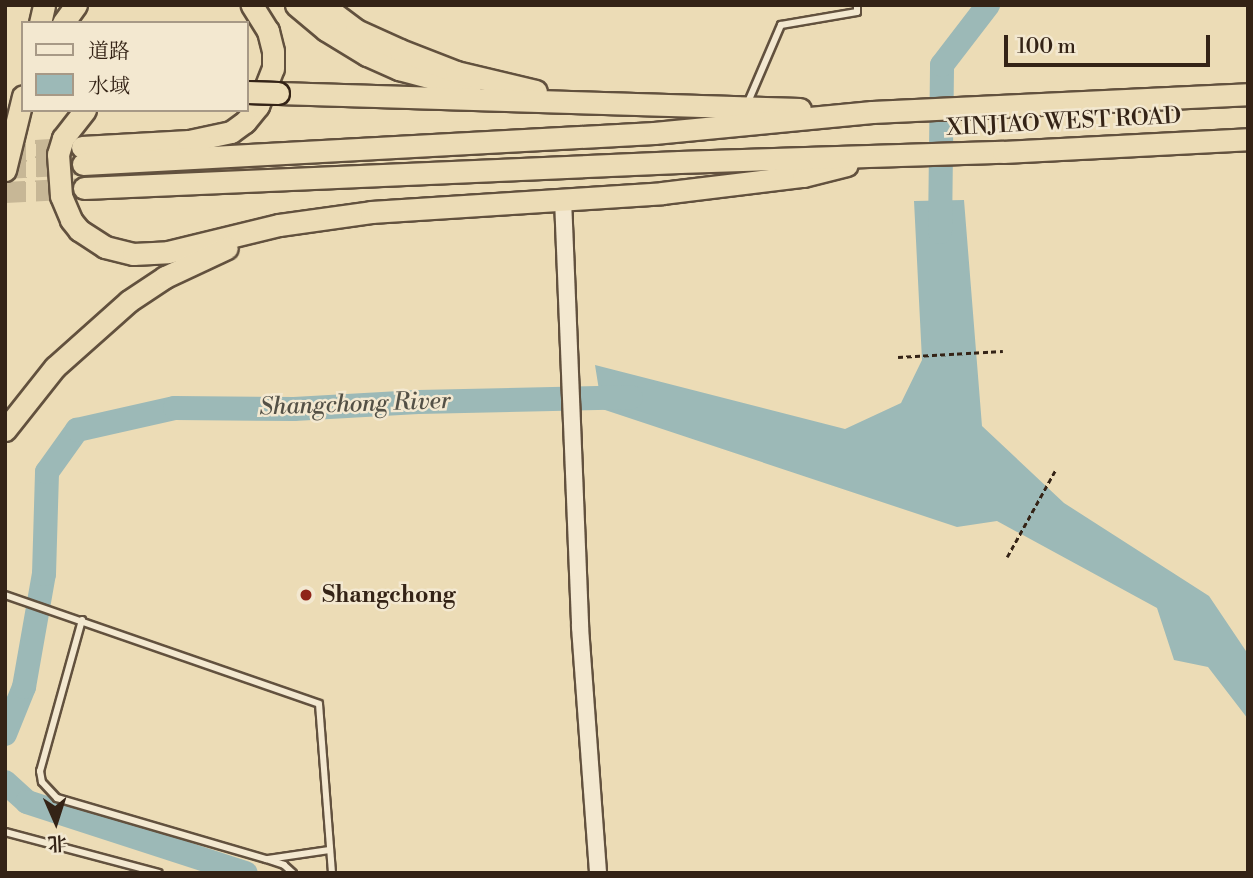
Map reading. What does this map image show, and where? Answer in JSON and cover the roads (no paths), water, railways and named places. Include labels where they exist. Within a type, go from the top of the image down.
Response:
[{"type":"highway","points":[[64,21],[76,5]]},
{"type":"highway","points":[[253,5],[268,31],[273,51],[273,68],[258,106],[245,122],[214,137],[83,155],[653,133],[872,113]]},
{"type":"highway","points":[[296,5],[346,43],[399,69],[454,86],[536,97],[604,102]]},
{"type":"highway","points":[[323,5],[356,30],[456,72],[534,91],[604,102]]},
{"type":"highway","points":[[248,92],[872,113]]},
{"type":"highway","name":"XINJIAO WEST ROAD","points":[[872,113],[1248,94]]},
{"type":"highway","points":[[83,112],[63,138],[58,154],[58,183],[71,220],[79,230],[104,247],[151,254],[279,225],[323,218],[371,212],[662,193],[790,178],[883,155]]},
{"type":"highway","points":[[5,170],[20,114]]},
{"type":"highway","name":"XINJIAO WEST ROAD","points":[[883,155],[1003,152],[1248,139]]},
{"type":"highway","points":[[85,187],[883,155]]},
{"type":"highway","points":[[5,430],[55,367],[93,331],[147,289],[241,242],[277,228],[323,218]]},
{"type":"street","points":[[563,199],[580,627],[598,873]]},
{"type":"lane","points":[[746,107],[781,24],[857,12],[857,5]]},
{"type":"lane","points":[[5,595],[318,704],[332,873]]},
{"type":"lane","points":[[82,620],[40,771],[42,782],[57,798],[266,859],[284,865],[293,873]]},
{"type":"lane","points":[[5,832],[159,873]]},
{"type":"lane","points":[[266,859],[328,850]]},
{"type":"water","points":[[964,200],[982,426],[1064,503],[1209,596],[1248,654],[1248,719],[1208,667],[1174,660],[1157,608],[997,521],[957,527],[602,409],[595,365],[845,429],[901,403],[922,360],[914,201]]},
{"type":"waterway","points":[[940,232],[942,65],[988,5]]},
{"type":"waterway","name":"Shangchong River","points":[[5,734],[24,687],[44,574],[47,472],[77,430],[175,408],[294,409],[418,402],[631,397]]},
{"type":"waterway","points":[[5,782],[27,802],[246,873]]},
{"type":"tunnel","points":[[5,152],[82,147]]},
{"type":"tunnel","points":[[5,168],[78,164]]},
{"type":"tunnel","points":[[5,192],[84,188]]},
{"type":"place","name":"Shangchong","points":[[306,595]]}]
